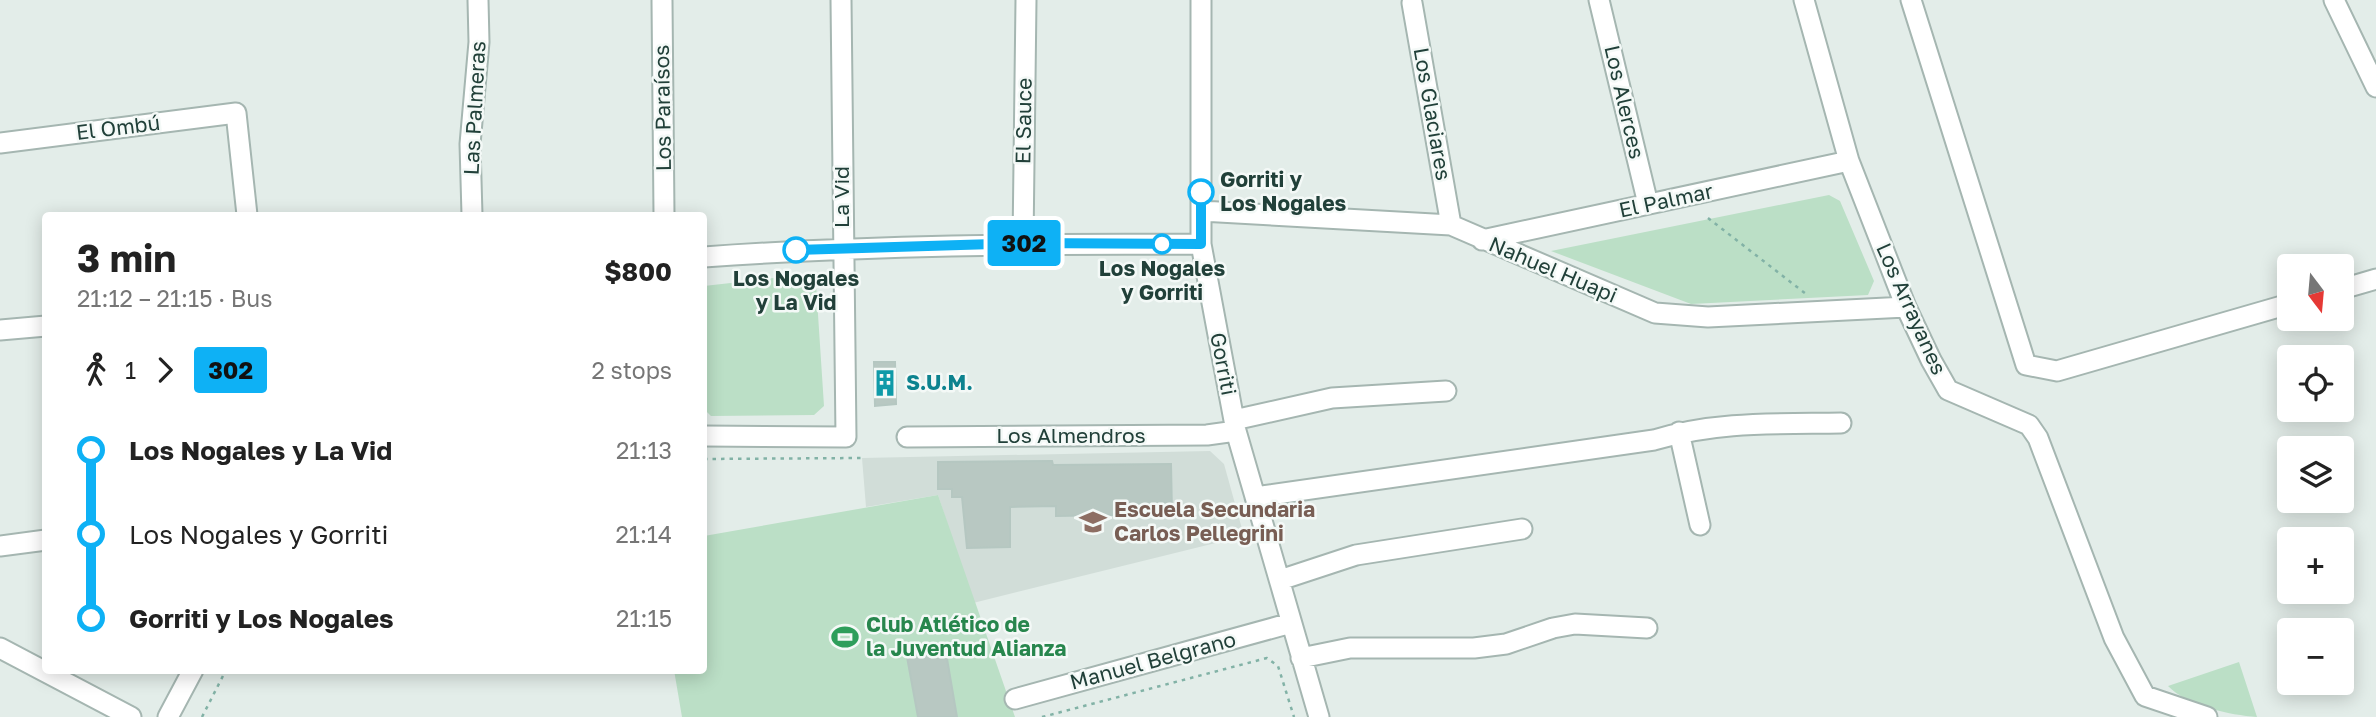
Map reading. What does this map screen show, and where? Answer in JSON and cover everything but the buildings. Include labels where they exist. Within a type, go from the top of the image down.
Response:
[{"type":"street","name":"Las Palmeras","points":[[472,212],[470,144],[479,42],[478,0]]},
{"type":"street","name":"La Vid","points":[[707,436],[846,437],[841,0]]},
{"type":"street","name":"El Sauce","points":[[1023,243],[1026,0]]},
{"type":"street","name":"Gorriti","points":[[1201,0],[1201,244],[1235,426],[1318,717]]},
{"type":"street","name":"Los Alerces","points":[[1599,0],[1648,204]]},
{"type":"street","name":"Los Arrayanes","points":[[1804,0],[1849,161],[1906,307],[1948,390],[2029,425],[2038,438],[2114,638],[2146,696],[2207,717]]},
{"type":"street","points":[[1911,0],[2026,365],[2057,371],[2277,307]]},
{"type":"street","points":[[2334,0],[2376,87]]},
{"type":"street","name":"Los Paraísos","points":[[662,1],[664,212]]},
{"type":"street","name":"Los Glaciares","points":[[1412,3],[1451,225]]},
{"type":"street","name":"El Ombú","points":[[0,143],[236,113],[247,212]]},
{"type":"street","name":"El Palmar","points":[[1482,240],[1849,161]]},
{"type":"street","name":"Nahuel Huapi","points":[[1201,211],[1451,225],[1656,313],[1708,317],[1906,307]]},
{"type":"street","points":[[707,257],[842,247],[1023,243],[1201,244]]},
{"type":"street","points":[[2354,285],[2376,279]]},
{"type":"street","points":[[0,330],[42,326]]},
{"type":"street","name":"Los Almendros","points":[[906,437],[1207,435],[1332,398],[1446,391]]},
{"type":"street","points":[[1255,497],[1654,440],[1679,432],[1738,424],[1841,423]]},
{"type":"street","points":[[1679,432],[1700,525]]},
{"type":"street","points":[[1280,580],[1356,555],[1522,529]]},
{"type":"street","points":[[0,546],[42,541]]},
{"type":"street","name":"Manuel Belgrano","points":[[1015,699],[1291,624]]},
{"type":"street","points":[[1301,658],[1350,648],[1474,648],[1506,644],[1553,628],[1575,624],[1647,628]]},
{"type":"street","points":[[0,648],[42,670]]},
{"type":"street","points":[[49,674],[131,717]]},
{"type":"street","points":[[168,717],[192,674]]},
{"type":"path","points":[[1708,218],[1811,298]]},
{"type":"path","points":[[707,459],[862,458]]},
{"type":"path","points":[[1042,717],[1267,658],[1279,666],[1294,717]]},
{"type":"path","points":[[202,717],[224,674]]},
{"type":"shaded area","name":"Escuela Secundaria Carlos Pellegrini","points":[[1210,451],[1224,464],[1244,536],[973,603],[938,495],[866,507],[862,458]]},
{"type":"green space","points":[[1829,195],[1840,201],[1874,281],[1868,295],[1691,304],[1551,251]]},
{"type":"green space","points":[[809,274],[816,284],[824,406],[814,415],[711,416],[707,412],[707,286]]},
{"type":"green space","name":"Club Atlético de la Juventud Alianza","points":[[938,495],[1015,717],[682,717],[675,674],[707,674],[707,535]]},
{"type":"green space","points":[[2239,662],[2257,717],[2222,712],[2197,704],[2168,686]]},
{"type":"bus line","name":"302","points":[[796,250],[1023,243],[1201,244],[1201,192]]},
{"type":"place","name":"Gorriti y Los Nogales","points":[[1201,192]]},
{"type":"place","name":"Los Nogales y Gorriti","points":[[1162,244]]},
{"type":"place","name":"Los Nogales y La Vid","points":[[796,250]]},
{"type":"place","name":"S.U.M.","points":[[885,383]]},
{"type":"place","name":"Escuela Secundaria Carlos Pellegrini","points":[[1093,522]]},
{"type":"place","name":"Club Atlético de la Juventud Alianza","points":[[845,637]]}]
